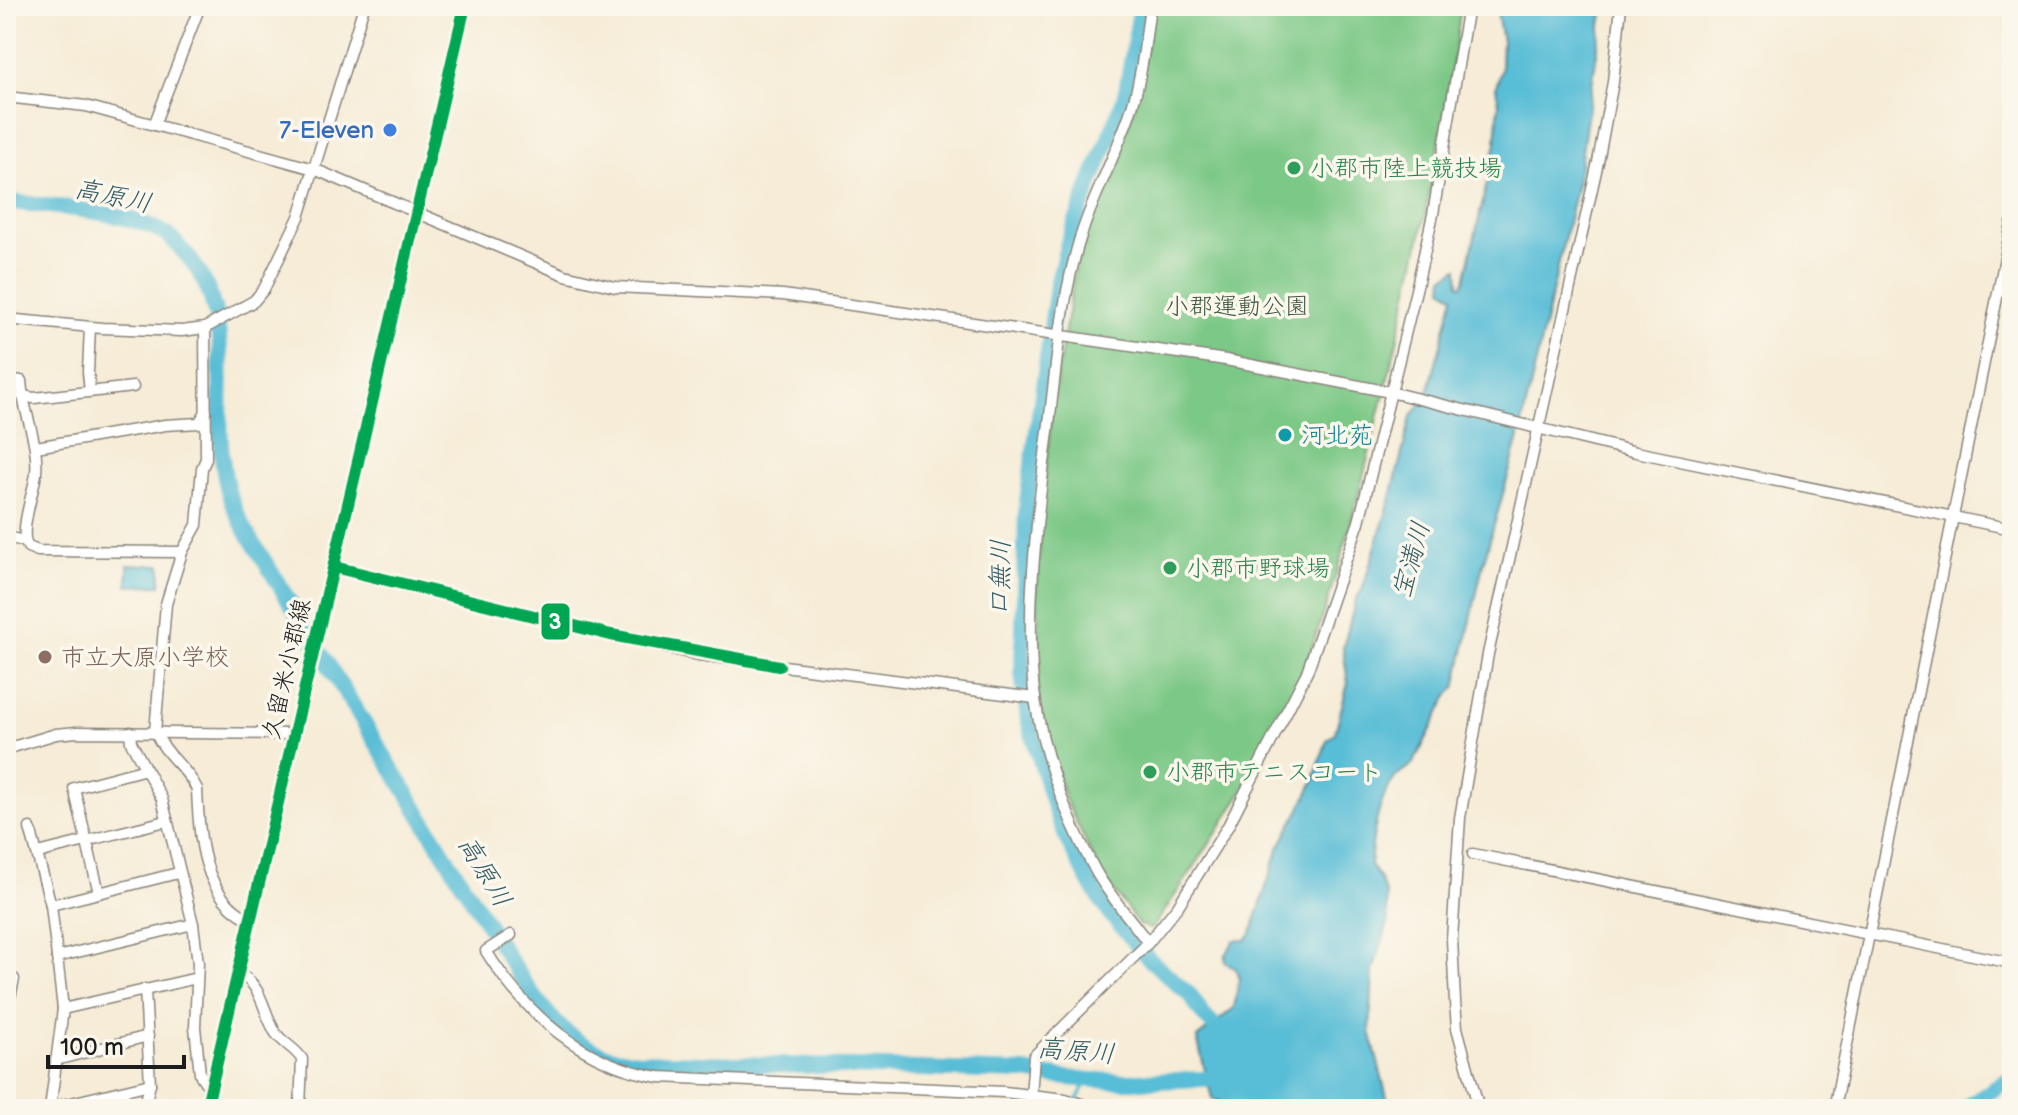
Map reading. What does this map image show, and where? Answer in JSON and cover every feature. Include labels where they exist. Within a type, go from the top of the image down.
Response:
[{"type":"main road","name":"久留米小郡線","points":[[206,1109],[465,6]]},
{"type":"street","points":[[154,125],[200,6]]},
{"type":"street","points":[[6,319],[155,331],[207,327],[254,301],[264,289],[299,217],[364,6]]},
{"type":"street","points":[[1148,943],[1096,872],[1063,803],[1035,698],[1034,577],[1044,462],[1073,261],[1084,225],[1130,112],[1142,66],[1150,6]]},
{"type":"street","points":[[1030,1109],[1034,1056],[1148,943],[1178,906],[1221,838],[1307,672],[1359,522],[1395,394],[1433,214],[1468,6]]},
{"type":"street","points":[[1479,1109],[1457,1028],[1455,1002],[1452,939],[1460,818],[1485,670],[1598,162],[1613,82],[1621,6]]},
{"type":"street","points":[[6,97],[86,106],[314,169],[565,275],[590,282],[615,287],[783,295],[1226,360],[1395,394],[1537,430],[2012,529]]},
{"type":"street","points":[[1834,1109],[2012,223]]},
{"type":"street","points":[[90,327],[90,392]]},
{"type":"street","points":[[207,327],[207,444],[197,525],[182,552],[166,604],[155,732],[162,748],[193,779],[197,789],[210,879],[228,903],[241,916],[251,920]]},
{"type":"street","points":[[6,379],[21,381],[36,447],[36,471],[24,541]]},
{"type":"street","points":[[22,396],[34,398],[133,387]]},
{"type":"street","points":[[36,447],[165,425],[199,423],[206,411]]},
{"type":"street","points":[[6,537],[24,541],[38,551],[182,552]]},
{"type":"street","points":[[334,567],[697,655],[1035,698]]},
{"type":"street","points":[[130,732],[131,742],[162,799],[193,924],[197,944],[195,1027],[200,1074],[205,1082],[213,1082]]},
{"type":"street","points":[[6,749],[56,734],[294,734]]},
{"type":"street","points":[[99,893],[74,788],[146,769]]},
{"type":"street","points":[[38,853],[166,821]]},
{"type":"street","points":[[30,828],[51,905],[63,1009],[50,1108],[150,1084]]},
{"type":"street","points":[[1473,854],[2012,963]]},
{"type":"street","points":[[51,905],[178,873]]},
{"type":"street","points":[[57,957],[193,924]]},
{"type":"street","points":[[509,936],[486,951],[507,984],[547,1024],[589,1053],[634,1073],[659,1077],[1032,1094],[1065,1099],[1098,1109]]},
{"type":"street","points":[[239,973],[251,980],[261,994],[276,1035],[302,1059],[300,1109]]},
{"type":"street","points":[[6,978],[14,979],[6,1016]]},
{"type":"street","points":[[63,1009],[197,978]]},
{"type":"street","points":[[144,1109],[150,1084],[145,989]]},
{"type":"street","points":[[56,1060],[148,1036]]},
{"type":"green space","name":"小郡運動公園","points":[[1154,6],[1461,6],[1436,160],[1404,313],[1352,517],[1322,619],[1297,685],[1249,780],[1152,929],[1139,925],[1099,870],[1065,799],[1046,735],[1037,685],[1039,623],[1036,597],[1053,401],[1075,270],[1087,229],[1133,113]]},
{"type":"water","name":"宝満川","points":[[1496,6],[1604,6],[1577,184],[1518,441],[1483,564],[1456,688],[1448,695],[1414,762],[1397,775],[1389,787],[1374,831],[1370,866],[1379,877],[1386,895],[1388,923],[1373,971],[1370,1031],[1390,1109],[1239,1109],[1212,1099],[1197,1038],[1234,1008],[1239,980],[1236,969],[1226,963],[1225,957],[1234,940],[1246,940],[1251,934],[1278,850],[1311,788],[1327,740],[1335,733],[1348,683],[1343,648],[1356,599],[1362,590],[1390,501],[1411,417],[1427,396],[1454,296],[1443,288],[1444,277],[1458,268],[1459,284],[1462,285],[1465,280],[1496,143],[1499,103],[1496,88],[1501,69],[1502,41]]},
{"type":"water","points":[[128,565],[161,565],[161,585],[128,586]]},
{"type":"waterway","name":"口無川","points":[[1141,6],[1125,97],[1069,239],[1057,286],[1026,509],[1022,672],[1028,720],[1054,807],[1090,883],[1110,914],[1149,959],[1190,995],[1204,1016],[1230,1036]]},
{"type":"waterway","name":"高原川","points":[[6,201],[110,214],[149,226],[166,234],[202,277],[213,305],[219,335],[222,460],[228,490],[240,520],[510,961],[552,1019],[579,1042],[612,1057],[640,1061],[1025,1072],[1101,1080],[1228,1078]]},
{"type":"waterway","points":[[1964,1109],[2012,1077]]},
{"type":"waterway","points":[[1070,1109],[1087,1080]]},
{"type":"transit line","name":"3","points":[[206,1109],[465,6]]},
{"type":"transit line","name":"3","points":[[334,567],[611,635],[779,666]]},
{"type":"place","name":"7-Eleven","points":[[390,130]]},
{"type":"place","name":"小郡市陸上競技場","points":[[1294,168]]},
{"type":"place","name":"河北苑","points":[[1285,435]]},
{"type":"place","name":"小郡市野球場","points":[[1170,568]]},
{"type":"place","name":"市立大原小学校","points":[[45,657]]},
{"type":"place","name":"小郡市テニスコート","points":[[1150,772]]}]
